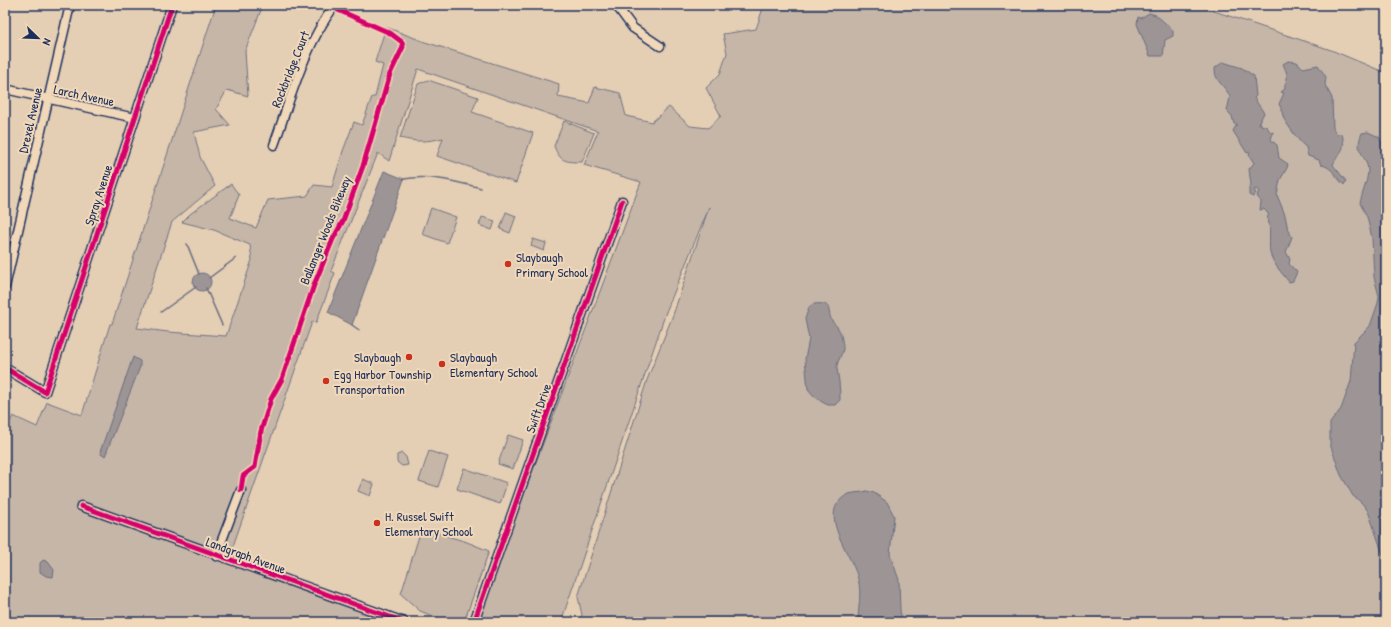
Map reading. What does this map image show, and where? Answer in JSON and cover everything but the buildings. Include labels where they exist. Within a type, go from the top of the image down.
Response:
[{"type":"street","name":"Drexel Avenue","points":[[5,287],[70,5]]},
{"type":"street","name":"Spray Avenue","points":[[5,368],[45,392],[172,5]]},
{"type":"street","name":"Rockbridge Court","points":[[274,145],[303,63],[315,36],[335,5]]},
{"type":"street","points":[[616,5],[632,28],[660,46]]},
{"type":"street","name":"Larch Avenue","points":[[5,89],[47,100],[135,118]]},
{"type":"street","name":"Swift Drive","points":[[474,622],[622,202]]},
{"type":"street","points":[[216,556],[241,490]]},
{"type":"street","name":"Landgraph Avenue","points":[[81,506],[216,556],[404,622]]},
{"type":"shaded area","points":[[216,5],[263,5],[245,51],[248,96],[227,90],[216,109],[230,125],[194,132],[200,157],[215,186],[172,222],[137,328],[168,332],[226,336],[252,260],[250,245],[214,230],[182,222],[190,214],[231,184],[239,195],[230,218],[256,228],[268,200],[307,196],[314,185],[332,187],[354,122],[362,125],[372,97],[375,97],[383,65],[375,62],[386,27],[425,42],[559,84],[558,97],[589,103],[595,87],[620,93],[626,116],[652,122],[669,107],[690,126],[708,128],[721,116],[706,88],[720,74],[727,53],[723,34],[756,29],[763,8],[754,5],[1196,5],[1331,50],[1386,73],[1386,622],[578,622],[582,615],[578,597],[647,380],[673,315],[709,207],[666,312],[561,622],[476,622],[641,182],[584,165],[598,131],[418,69],[389,161],[378,153],[331,271],[335,273],[316,323],[312,322],[228,560],[393,622],[5,622],[5,419],[10,422],[13,416],[37,427],[47,402],[82,415],[110,324],[112,324]]},
{"type":"shaded area","points":[[1149,13],[1156,15],[1173,30],[1173,36],[1165,40],[1163,56],[1150,56],[1137,24],[1138,17],[1141,18]]},
{"type":"shaded area","points":[[1288,61],[1297,62],[1303,68],[1318,65],[1326,77],[1325,85],[1332,98],[1333,128],[1336,134],[1342,134],[1343,140],[1343,148],[1333,165],[1346,181],[1344,185],[1331,170],[1321,165],[1319,160],[1308,156],[1306,147],[1298,139],[1284,119],[1279,104],[1284,93],[1281,92],[1285,89],[1287,79],[1283,64]]},
{"type":"shaded area","points":[[1223,62],[1242,68],[1254,76],[1256,96],[1254,98],[1264,113],[1258,124],[1261,123],[1261,125],[1267,127],[1271,133],[1273,132],[1271,140],[1277,145],[1279,158],[1288,164],[1280,180],[1277,195],[1285,215],[1288,230],[1292,237],[1286,252],[1290,259],[1289,264],[1297,272],[1293,281],[1289,282],[1271,256],[1267,217],[1269,215],[1264,209],[1260,210],[1261,202],[1257,196],[1259,191],[1256,189],[1254,190],[1256,193],[1253,197],[1249,195],[1249,188],[1251,185],[1249,169],[1254,163],[1249,155],[1250,152],[1247,153],[1233,131],[1237,124],[1234,124],[1232,116],[1227,111],[1230,97],[1216,77],[1215,68]]},
{"type":"shaded area","points":[[428,80],[478,97],[472,112],[533,133],[516,183],[437,156],[443,138],[422,141],[400,138],[418,84]]},
{"type":"shaded area","points":[[564,121],[594,133],[582,162],[564,160],[556,151],[554,146]]},
{"type":"shaded area","points":[[1368,132],[1379,137],[1386,154],[1386,563],[1368,511],[1361,502],[1353,496],[1341,475],[1330,444],[1330,423],[1341,409],[1351,381],[1354,342],[1370,326],[1379,296],[1374,277],[1372,238],[1367,217],[1360,203],[1368,172],[1366,162],[1359,145],[1362,133]]},
{"type":"shaded area","points":[[384,171],[404,179],[352,325],[328,312]]},
{"type":"shaded area","points":[[431,208],[456,217],[447,243],[422,234]]},
{"type":"shaded area","points":[[506,212],[516,216],[510,233],[500,229]]},
{"type":"shaded area","points":[[482,217],[495,221],[492,230],[479,225]]},
{"type":"shaded area","points":[[533,239],[546,243],[544,251],[531,246]]},
{"type":"shaded area","points":[[198,273],[206,273],[211,278],[209,289],[206,291],[198,291],[193,286],[193,278]]},
{"type":"shaded area","points":[[813,304],[827,305],[830,317],[838,328],[842,338],[843,349],[837,367],[840,400],[835,405],[828,405],[822,402],[808,389],[805,359],[809,339],[805,319],[809,307]]},
{"type":"shaded area","points":[[133,357],[140,361],[140,367],[105,456],[100,452]]},
{"type":"shaded area","points":[[508,435],[523,440],[513,469],[498,464]]},
{"type":"shaded area","points":[[429,451],[448,457],[438,487],[419,481]]},
{"type":"shaded area","points":[[402,453],[406,457],[408,465],[402,466],[397,462],[397,455]]},
{"type":"shaded area","points":[[464,468],[507,483],[500,504],[457,489]]},
{"type":"shaded area","points":[[363,479],[374,484],[370,496],[358,491]]},
{"type":"shaded area","points":[[867,491],[874,493],[887,502],[894,516],[890,554],[899,580],[902,622],[858,622],[860,595],[858,579],[855,569],[838,534],[835,522],[835,511],[839,502],[849,494]]},
{"type":"shaded area","points":[[427,530],[467,542],[489,551],[464,622],[449,622],[420,611],[401,594],[420,533]]},
{"type":"shaded area","points":[[43,560],[48,562],[54,570],[53,577],[46,576],[40,572],[40,563]]},
{"type":"waterway","points":[[404,179],[423,177],[433,178],[481,188]]},
{"type":"waterway","points":[[187,244],[199,274]]},
{"type":"waterway","points":[[209,278],[236,258]]},
{"type":"waterway","points":[[161,312],[196,287]]},
{"type":"waterway","points":[[206,288],[222,325]]},
{"type":"waterway","points":[[352,325],[359,330]]},
{"type":"cycle path","points":[[5,368],[45,392],[172,5]]},
{"type":"cycle path","name":"Ballanger Woods Bikeway","points":[[241,490],[243,476],[255,467],[261,431],[271,399],[282,379],[314,285],[333,239],[343,221],[363,166],[390,74],[403,47],[402,42],[390,33],[338,10]]},
{"type":"cycle path","points":[[474,622],[622,201]]},
{"type":"cycle path","points":[[81,506],[404,622]]},
{"type":"place","name":"Slaybaugh Primary School","points":[[508,264]]},
{"type":"place","name":"Slaybaugh","points":[[409,357]]},
{"type":"place","name":"Slaybaugh Elementary School","points":[[442,364]]},
{"type":"place","name":"Egg Harbor Township Transportation","points":[[326,381]]},
{"type":"place","name":"H. Russel Swift Elementary School","points":[[377,523]]}]
